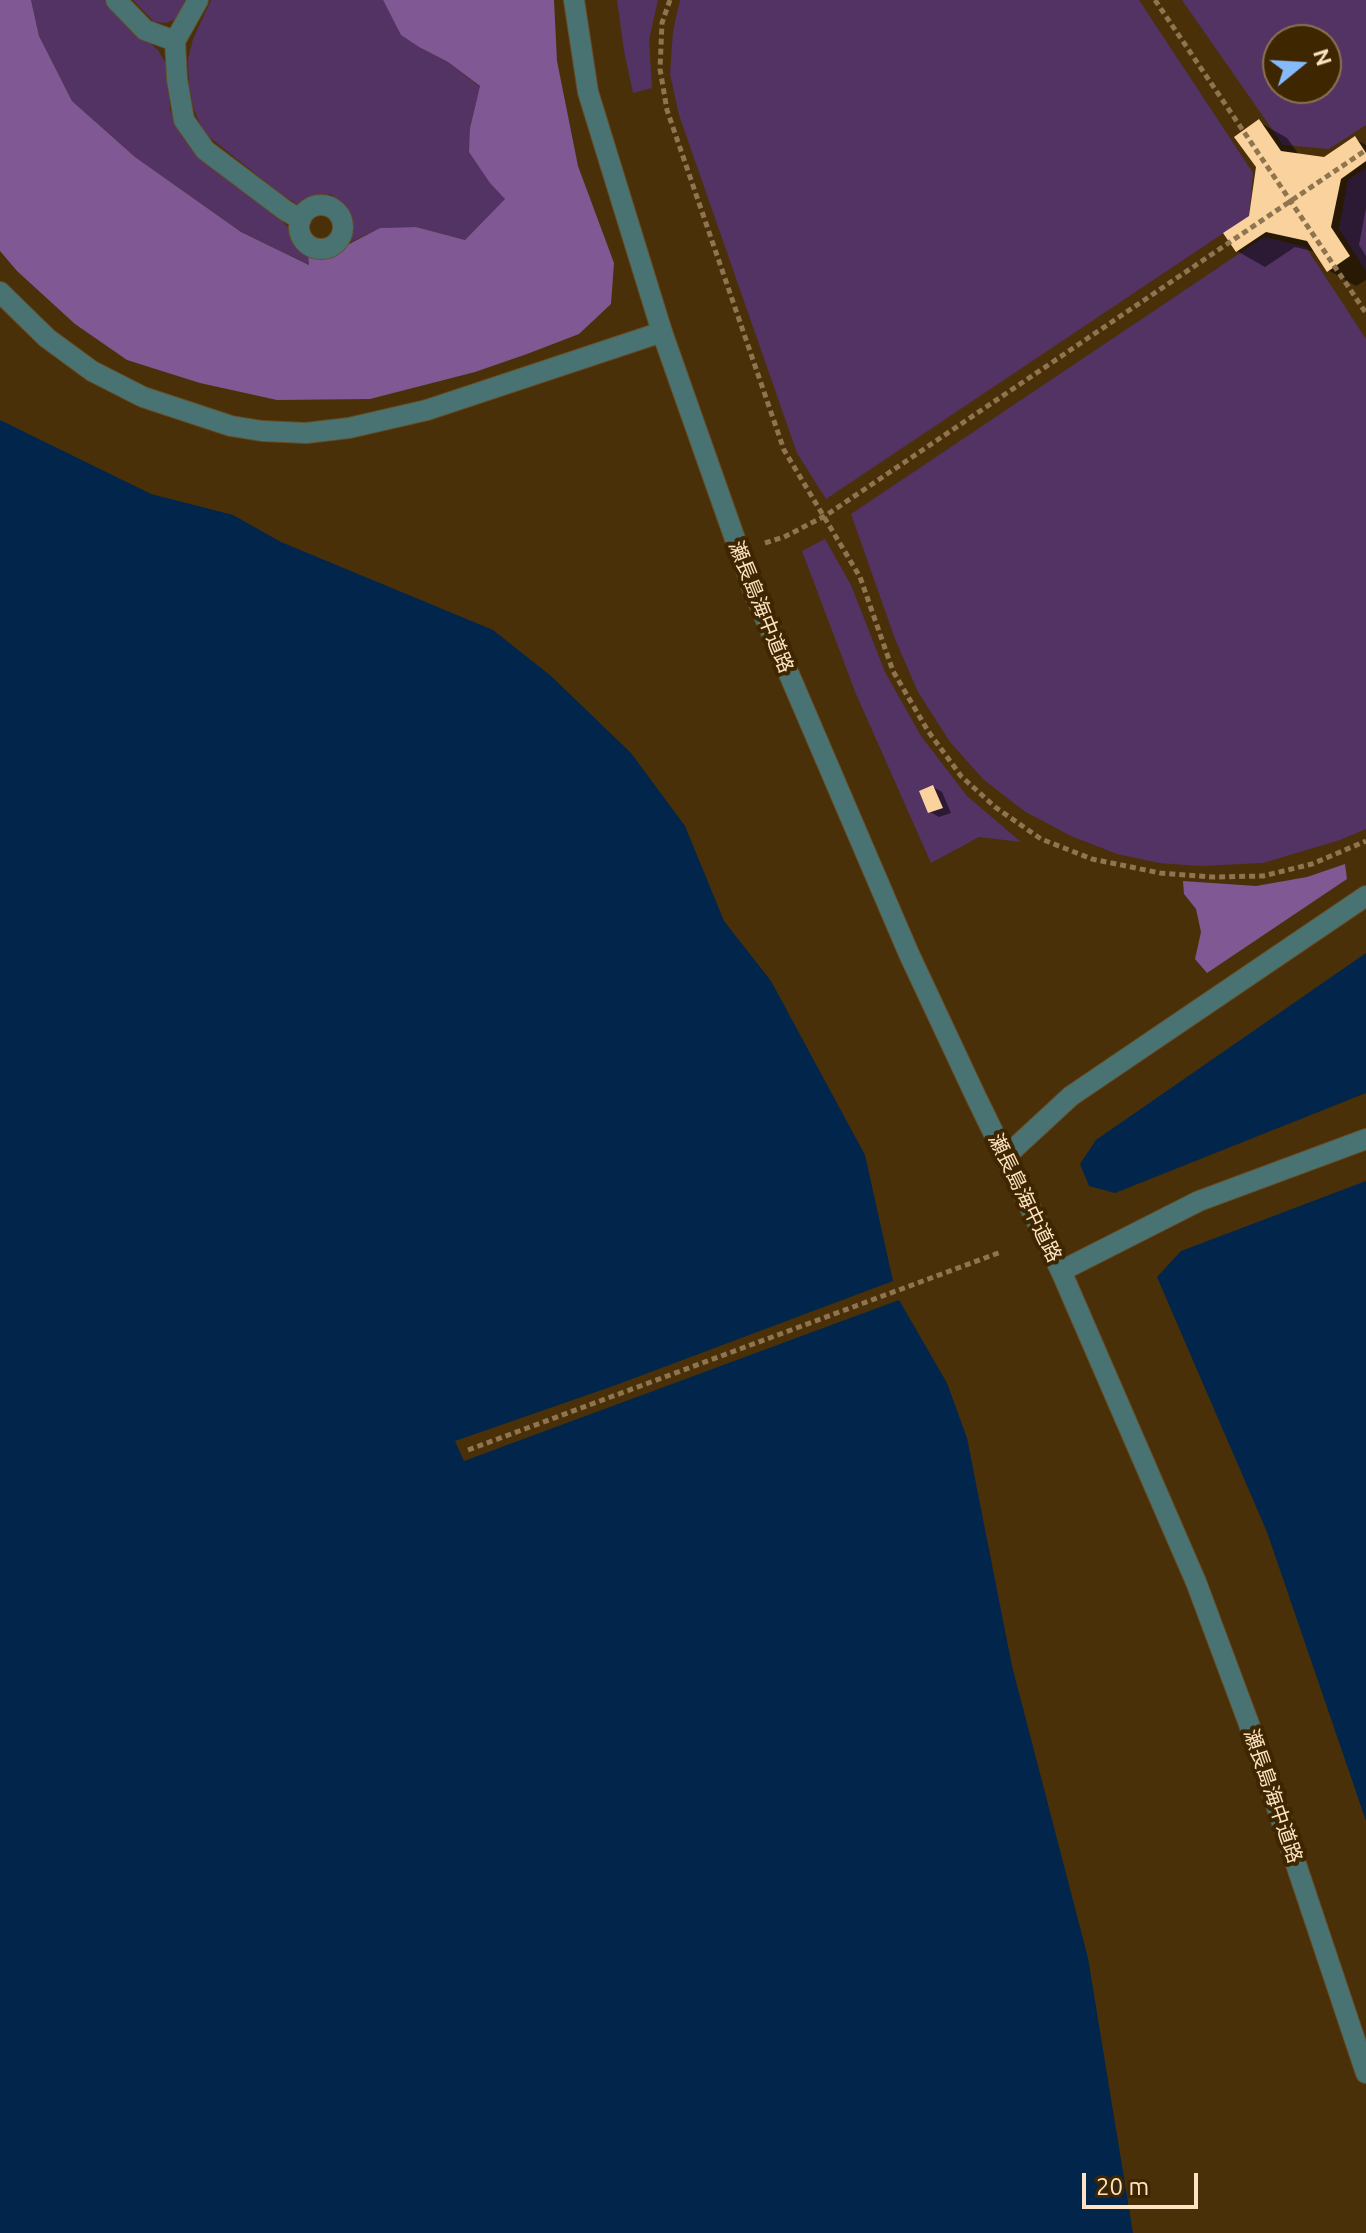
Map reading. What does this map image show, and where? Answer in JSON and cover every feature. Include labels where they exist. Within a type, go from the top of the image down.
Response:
[{"type":"street","points":[[116,0],[145,30],[175,41]]},
{"type":"street","points":[[198,0],[175,41],[184,120],[205,150],[301,219]]},
{"type":"street","name":"瀬長島海中道路","points":[[574,0],[588,92],[662,332],[739,553],[788,675],[897,926],[1061,1271],[1196,1582],[1282,1821],[1366,2073]]},
{"type":"street","points":[[0,292],[47,338],[92,371],[143,397],[231,426],[262,431],[306,433],[349,428],[427,410],[662,332]]},
{"type":"street","points":[[1005,1157],[1071,1096],[1366,896]]},
{"type":"street","points":[[1061,1271],[1199,1201],[1366,1139]]},
{"type":"path","points":[[670,0],[662,23],[660,69],[667,110],[784,450],[860,577],[893,671],[928,731],[961,776],[995,807],[1041,839],[1092,859],[1160,873],[1213,877],[1263,876],[1312,864],[1366,841]]},
{"type":"path","points":[[1155,0],[1366,313]]},
{"type":"path","points":[[739,553],[784,537],[825,516],[1366,150]]},
{"type":"path","points":[[468,1450],[1001,1252]]},
{"type":"shaded area","points":[[0,0],[31,0],[39,36],[72,101],[135,157],[241,232],[309,265],[308,254],[332,253],[380,228],[416,227],[465,240],[505,199],[469,152],[470,128],[480,86],[448,62],[401,35],[383,0],[554,0],[557,61],[578,166],[614,263],[611,304],[579,334],[475,372],[370,399],[277,400],[200,383],[127,360],[75,324],[17,271],[0,251]]},
{"type":"shaded area","points":[[31,0],[104,0],[158,50],[168,73],[170,110],[182,137],[203,158],[291,229],[293,239],[308,254],[310,265],[241,232],[135,157],[72,101],[39,36]]},
{"type":"shaded area","points":[[133,0],[185,0],[178,18],[166,23],[154,22]]},
{"type":"shaded area","points":[[211,0],[383,0],[402,35],[448,62],[480,87],[470,128],[490,183],[506,199],[465,240],[416,227],[380,228],[351,242],[353,220],[346,206],[330,194],[297,204],[204,133],[194,110],[188,59],[193,39]]},
{"type":"shaded area","points":[[617,0],[658,0],[649,40],[652,88],[633,93]]},
{"type":"shaded area","points":[[680,0],[1139,0],[1253,173],[1249,216],[826,499],[797,453],[679,115],[670,74],[673,31]]},
{"type":"shaded area","points":[[1182,0],[1366,0],[1366,125],[1329,149],[1283,145]]},
{"type":"shaded area","points":[[1366,168],[1366,271],[1339,229],[1348,180]]},
{"type":"shaded area","points":[[1264,237],[1306,247],[1366,339],[1366,829],[1263,863],[1200,866],[1159,863],[1117,854],[1071,836],[1024,811],[983,779],[950,742],[918,692],[895,639],[851,514]]},
{"type":"shaded area","points":[[825,539],[851,585],[885,672],[921,736],[967,796],[1021,842],[979,837],[931,863],[856,694],[802,551]]},
{"type":"shaded area","points":[[1345,864],[1347,879],[1207,973],[1195,959],[1201,932],[1196,909],[1184,894],[1183,881],[1256,886],[1307,877]]},
{"type":"water","points":[[0,420],[151,494],[233,515],[281,542],[493,630],[551,676],[631,753],[685,826],[724,921],[771,981],[865,1155],[893,1281],[616,1385],[455,1441],[464,1461],[899,1300],[947,1383],[967,1438],[1012,1666],[1088,1958],[1133,2233],[0,2233]]},
{"type":"water","points":[[1366,953],[1366,1093],[1115,1193],[1089,1186],[1080,1164],[1096,1140]]},
{"type":"water","points":[[1366,1181],[1366,1821],[1267,1532],[1157,1277],[1181,1251]]},
{"type":"building","points":[[1259,119],[1281,151],[1324,157],[1355,136],[1366,153],[1366,161],[1341,179],[1331,227],[1350,256],[1327,272],[1307,241],[1266,232],[1236,252],[1223,233],[1249,216],[1256,167],[1234,137]]},
{"type":"building","points":[[933,785],[943,808],[928,813],[919,791]]}]
